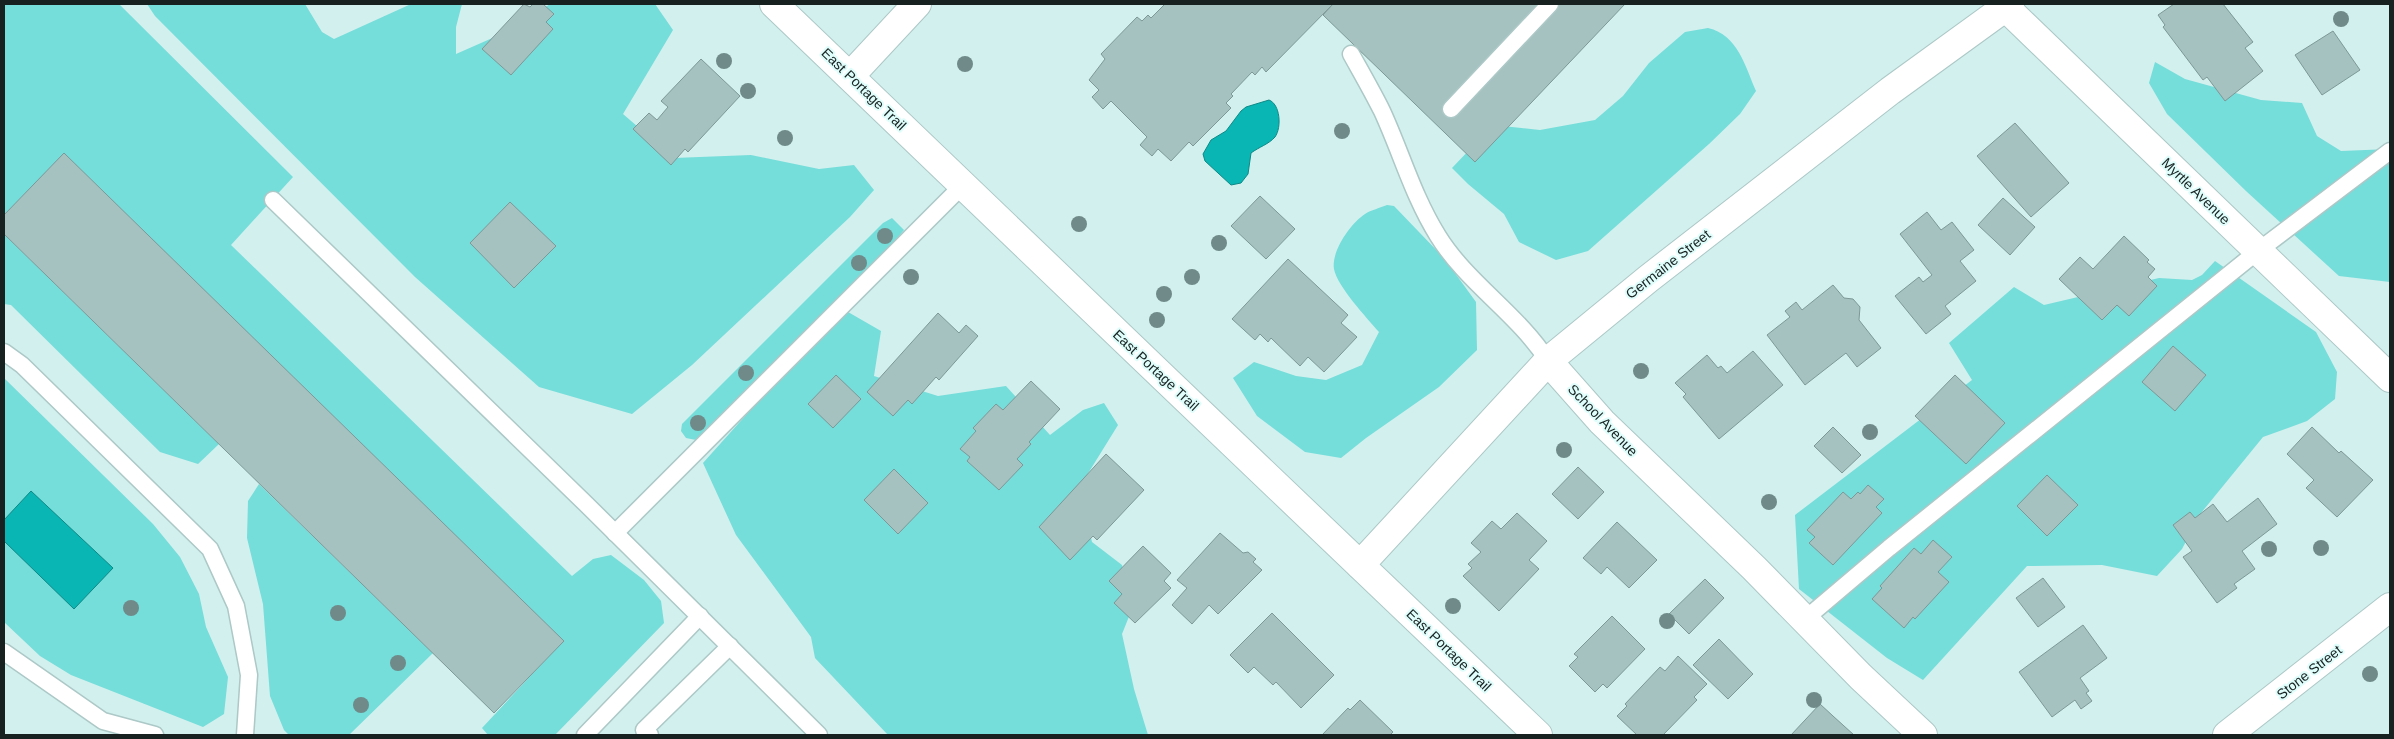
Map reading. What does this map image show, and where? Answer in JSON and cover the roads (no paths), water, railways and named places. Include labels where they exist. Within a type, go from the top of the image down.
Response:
[{"type":"street","name":"East Portage Trail","points":[[774,4],[964,184],[1070,290],[1538,735]]},
{"type":"street","points":[[850,76],[917,4]]},
{"type":"street","name":"Myrtle Avenue","points":[[2006,5],[2390,378]]},
{"type":"street","name":"Germaine Street","points":[[1360,565],[1548,361],[1648,280],[1890,91],[2006,5]]},
{"type":"street","name":"School Avenue","points":[[1548,361],[1602,422],[1754,568],[1804,620],[1923,735]]},
{"type":"street","name":"Stone Street","points":[[2227,735],[2390,607]]},
{"type":"lane","points":[[1450,109],[1550,4]]},
{"type":"lane","name":"School Avenue","points":[[1351,54],[1382,111],[1419,203],[1439,237],[1477,282],[1539,347],[1548,361]]},
{"type":"lane","points":[[1804,620],[1889,548],[2258,251],[2390,151]]},
{"type":"lane","points":[[615,533],[964,184]]},
{"type":"lane","points":[[273,200],[700,616],[818,735]]},
{"type":"lane","points":[[4,352],[22,365],[210,549],[236,606],[238,616],[249,675],[245,735]]},
{"type":"lane","points":[[585,735],[700,616]]},
{"type":"lane","points":[[650,735],[644,730],[730,646]]},
{"type":"lane","points":[[4,652],[103,721],[155,735]]}]
